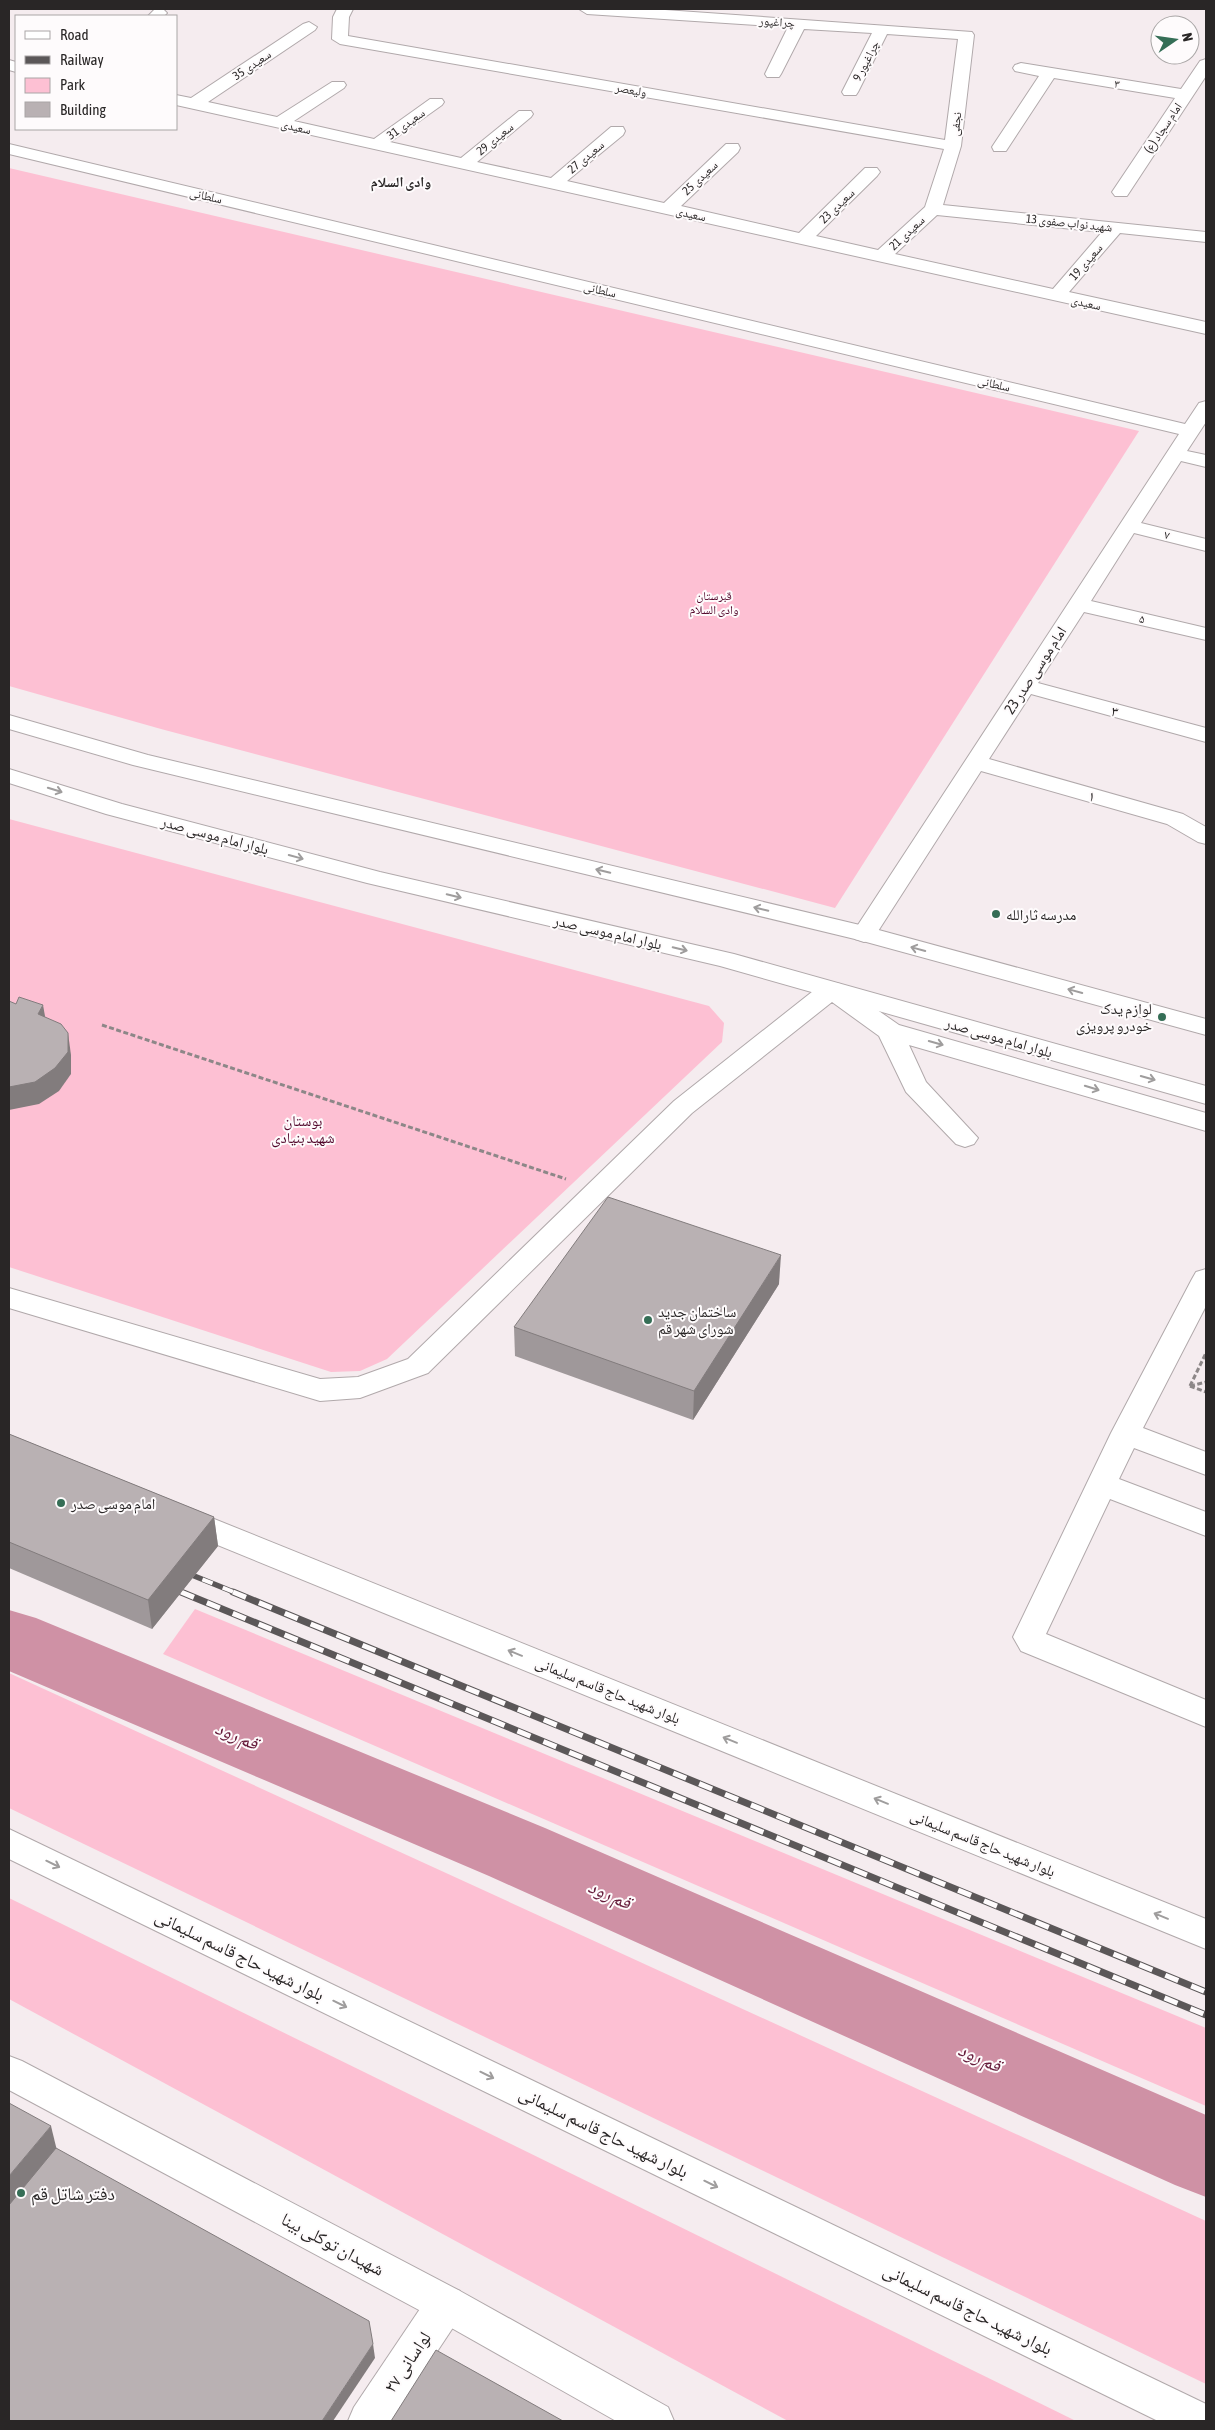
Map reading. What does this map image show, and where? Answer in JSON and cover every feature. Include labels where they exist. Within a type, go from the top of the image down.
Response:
[{"type":"street","name":"ولیعصر","points":[[345,9],[341,17],[340,39],[954,146]]},
{"type":"street","name":"چراغپور","points":[[587,9],[966,35]]},
{"type":"street","points":[[773,74],[798,24]]},
{"type":"street","name":"سعیدی 35","points":[[194,104],[309,27]]},
{"type":"street","name":"چراغپور 9","points":[[850,92],[882,30]]},
{"type":"street","name":"نجفی","points":[[933,209],[954,146],[966,35]]},
{"type":"street","name":"امام سجاد (ع)","points":[[1121,192],[1206,64]]},
{"type":"street","name":"۳","points":[[1021,68],[1186,95]]},
{"type":"street","points":[[1000,147],[1049,73]]},
{"type":"street","points":[[280,123],[338,85]]},
{"type":"street","name":"سعیدی","points":[[178,100],[1206,328]]},
{"type":"street","name":"سعیدی 31","points":[[376,145],[436,102]]},
{"type":"street","name":"سعیدی 29","points":[[465,163],[525,114]]},
{"type":"street","name":"سعیدی 27","points":[[555,183],[617,131]]},
{"type":"street","name":"سعیدی 25","points":[[668,209],[732,148]]},
{"type":"street","name":"سلطانی","points":[[9,149],[1191,431]]},
{"type":"street","name":"سعیدی 23","points":[[803,239],[871,172]]},
{"type":"street","name":"شهید نواب صفوی 13","points":[[933,209],[1206,237]]},
{"type":"street","name":"سعیدی 21","points":[[881,256],[933,209]]},
{"type":"street","name":"سعیدی 19","points":[[1056,296],[1115,228]]},
{"type":"street","name":"امام موسی صدر 23","points":[[864,934],[1206,407]]},
{"type":"street","points":[[1176,454],[1206,461]]},
{"type":"street","name":"۷","points":[[1129,526],[1206,544]]},
{"type":"street","name":"۵","points":[[1078,604],[1206,634]]},
{"type":"street","name":"۳","points":[[1024,686],[1206,735]]},
{"type":"street","points":[[9,722],[141,760],[864,934],[1206,1027]]},
{"type":"street","name":"۱","points":[[975,762],[1175,820],[1206,837]]},
{"type":"street","name":"بلوار امام موسی صدر","points":[[9,776],[114,809],[376,878],[725,960],[1206,1095]]},
{"type":"street","points":[[9,1298],[320,1390],[360,1387],[418,1366],[683,1108],[831,990],[890,1031],[1206,1122]]},
{"type":"street","points":[[890,1031],[915,1086],[965,1138]]},
{"type":"street","points":[[1206,1279],[1126,1433],[1029,1637],[1032,1642],[1206,1714]]},
{"type":"street","points":[[1126,1433],[1206,1464]]},
{"type":"street","points":[[1101,1484],[1206,1524]]},
{"type":"street","name":"بلوار شهید حاج قاسم سلیمانی","points":[[156,1507],[1206,1934]]},
{"type":"street","name":"بلوار شهید حاج قاسم سلیمانی","points":[[9,1843],[1199,2421]]},
{"type":"street","name":"شهیدان توکلی بینا","points":[[9,2072],[446,2304],[654,2421]]},
{"type":"street","name":"لواسانی ۲۷","points":[[368,2421],[446,2304]]},
{"type":"path","points":[[102,1025],[598,1190]]},
{"type":"path","points":[[1190,1386],[1206,1353]]},
{"type":"path","points":[[1190,1386],[1206,1382]]},
{"type":"path","points":[[1190,1386],[1206,1392]]},
{"type":"green space","name":"قبرستان وادی السلام","points":[[9,168],[1139,431],[835,908],[161,729],[9,686]]},
{"type":"green space","name":"بوستان شهید بنیادی","points":[[9,819],[709,1006],[724,1023],[722,1042],[387,1359],[360,1371],[331,1372],[9,1267]]},
{"type":"green space","points":[[195,1609],[1206,2028],[1206,2106],[163,1654]]},
{"type":"green space","points":[[9,1673],[1206,2221],[1206,2384],[9,1808]]},
{"type":"green space","points":[[9,1898],[1076,2421],[788,2421],[9,1999]]},
{"type":"building","points":[[19,997],[43,1005],[38,1014],[61,1024],[68,1033],[68,1052],[55,1068],[35,1082],[9,1087],[9,1001],[16,1004]]},
{"type":"building","name":"ساختمان جدید شورای شهر قم","points":[[608,1197],[781,1255],[694,1391],[514,1327]]},
{"type":"building","name":"امام موسی صدر","points":[[9,1434],[214,1517],[148,1600],[9,1542]]},
{"type":"building","points":[[9,2103],[51,2126],[9,2176]]},
{"type":"building","points":[[56,2148],[369,2321],[373,2344],[322,2421],[9,2421],[9,2205]]},
{"type":"building","points":[[436,2350],[563,2421],[391,2421]]},
{"type":"waterway","name":"قم رود","points":[[9,1639],[517,1852],[1206,2157]]},
{"type":"railway","points":[[182,1571],[236,1593]]},
{"type":"railway","points":[[169,1587],[184,1593]]},
{"type":"railway","points":[[181,1592],[1206,2015]]},
{"type":"railway","points":[[233,1592],[1206,1992]]},
{"type":"place","name":"مدرسه ثارالله","points":[[996,914]]},
{"type":"place","name":"لوازم یدک خودرو پرویزی","points":[[1162,1017]]},
{"type":"place","name":"ساختمان جدید شورای شهر قم","points":[[648,1320]]},
{"type":"place","name":"امام موسی صدر","points":[[61,1503]]},
{"type":"place","name":"دفتر شاتل قم","points":[[21,2193]]},
{"type":"district","name":"وادی السلام","points":[[401,182]]}]
